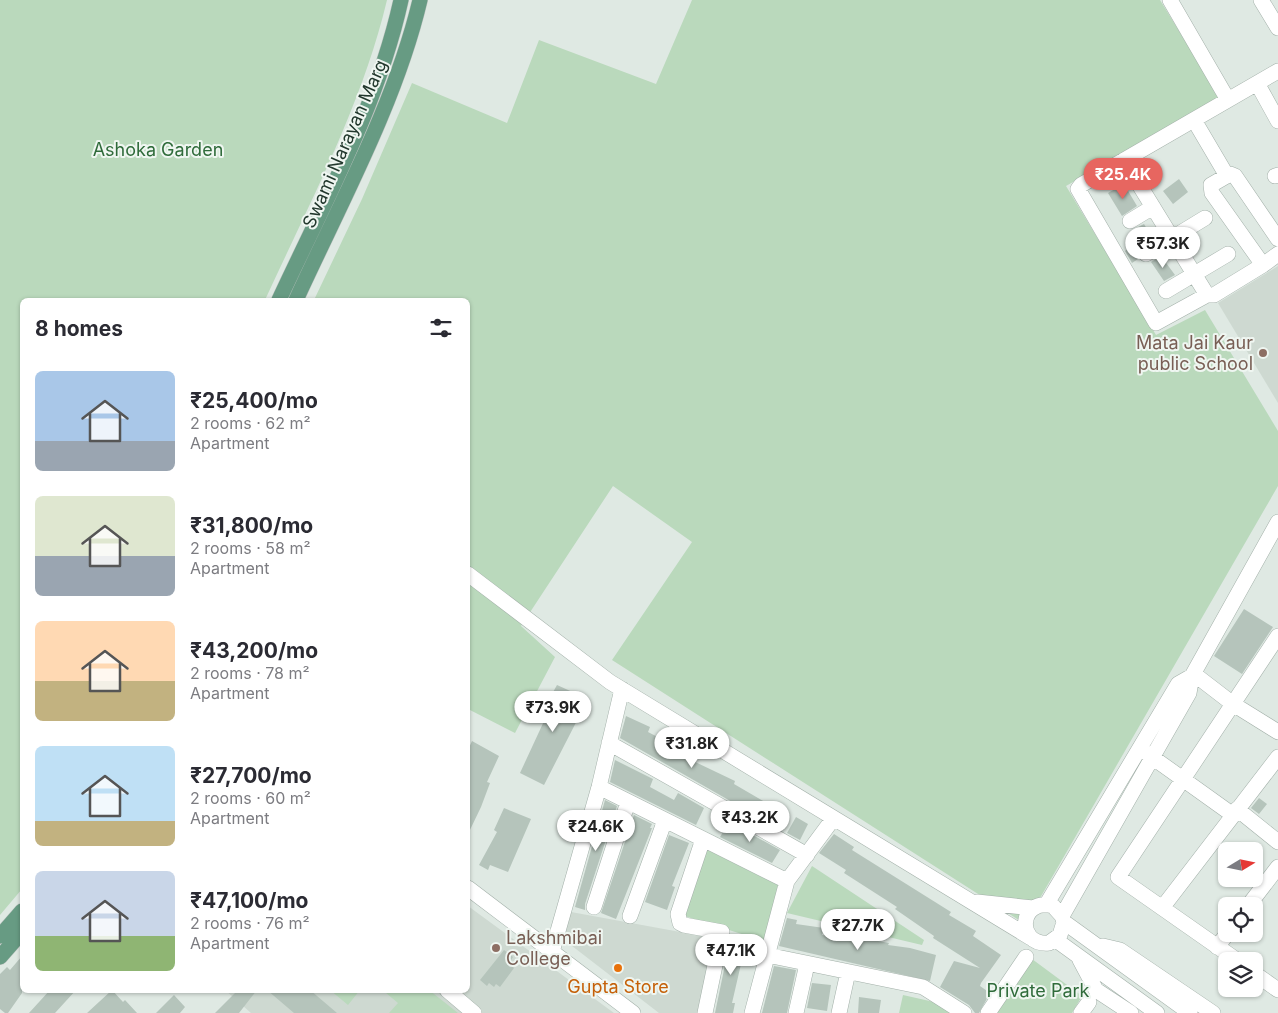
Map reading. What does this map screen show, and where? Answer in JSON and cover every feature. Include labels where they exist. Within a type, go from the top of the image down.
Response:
[{"type":"main road","name":"Swami Narayan Marg","points":[[280,298],[375,90],[393,38],[402,0]]},
{"type":"main road","name":"Swami Narayan Marg","points":[[297,298],[392,86],[410,40],[420,0]]},
{"type":"main road","points":[[0,936],[20,913]]},
{"type":"main road","points":[[0,957],[20,934]]},
{"type":"street","points":[[1261,0],[1278,28]]},
{"type":"street","points":[[1175,2],[1228,100]]},
{"type":"street","points":[[1278,71],[1081,185],[1078,189],[1156,323],[1207,295],[1214,295],[1278,254]]},
{"type":"street","points":[[1257,84],[1278,121]]},
{"type":"street","points":[[1194,120],[1227,176]]},
{"type":"street","points":[[1124,160],[1207,295]]},
{"type":"street","points":[[1263,264],[1210,189],[1211,186],[1227,176],[1235,176],[1278,238]]},
{"type":"street","points":[[1130,221],[1153,207]]},
{"type":"street","points":[[1146,254],[1205,218]]},
{"type":"street","points":[[1166,291],[1228,254]]},
{"type":"street","points":[[1031,938],[1025,926],[1026,919],[1040,906],[1189,693],[1193,675],[1278,522]]},
{"type":"street","points":[[470,575],[622,689],[833,819],[974,901],[1043,944],[1056,940],[1063,929],[1063,919],[1146,753]]},
{"type":"street","points":[[1224,952],[1118,877],[1233,704],[1273,655],[1278,636]]},
{"type":"street","points":[[1193,675],[1233,704],[1278,732]]},
{"type":"street","points":[[552,952],[599,788],[622,689]]},
{"type":"street","points":[[609,744],[806,855]]},
{"type":"street","points":[[1146,753],[1278,842]]},
{"type":"street","points":[[1162,908],[1278,757]]},
{"type":"street","points":[[599,788],[788,881]]},
{"type":"street","points":[[594,907],[628,802]]},
{"type":"street","points":[[752,1013],[788,881],[833,819]]},
{"type":"street","points":[[630,916],[665,820]]},
{"type":"street","points":[[703,839],[678,914],[680,923],[684,925],[722,932],[705,1013]]},
{"type":"street","points":[[1255,897],[1278,867]]},
{"type":"street","points":[[470,893],[633,1013]]},
{"type":"street","points":[[974,901],[1053,906],[1063,919],[1096,946],[1190,1013]]},
{"type":"street","points":[[1056,940],[1080,960],[1157,1013]]},
{"type":"street","points":[[1217,947],[1221,942]]},
{"type":"street","points":[[1096,946],[1120,950],[1213,1013]]},
{"type":"street","points":[[767,955],[923,987],[964,1013]]},
{"type":"street","points":[[988,1013],[1026,957]]},
{"type":"street","points":[[1080,960],[1096,990],[1131,1013]]},
{"type":"street","points":[[796,1013],[807,964]]},
{"type":"street","points":[[838,1013],[848,972]]},
{"type":"street","points":[[1263,977],[1277,986]]},
{"type":"street","points":[[451,993],[474,1013]]},
{"type":"shaded area","name":"Mata Jai Kaur public School","points":[[1278,266],[1278,403],[1218,303]]},
{"type":"shaded area","name":"Lakshmibai College","points":[[470,907],[614,1013],[251,1013],[228,993],[470,993]]},
{"type":"shaded area","points":[[571,912],[713,938],[698,1013],[659,1013],[563,939]]},
{"type":"green space","name":"Ashoka Garden","points":[[0,0],[387,0],[364,77],[334,153],[266,298],[20,298],[20,891],[0,915]]},
{"type":"green space","points":[[692,0],[1160,0],[1220,98],[1066,186],[1156,335],[1205,310],[1278,431],[1278,486],[1025,924],[612,660],[692,542],[613,486],[521,626],[555,657],[515,733],[470,710],[470,298],[315,298],[362,199],[412,83],[507,123],[539,40],[656,84]]},
{"type":"green space","points":[[707,841],[784,887],[770,943],[678,914]]},
{"type":"green space","points":[[812,866],[924,940],[922,945],[787,913]]},
{"type":"green space","name":"Private Park","points":[[1032,959],[1082,996],[1072,1013],[997,1013]]},
{"type":"green space","points":[[334,993],[358,993],[348,1005]]},
{"type":"green space","points":[[386,993],[433,993],[458,1013],[389,1013],[398,1003]]},
{"type":"green space","points":[[903,995],[934,1002],[950,1013],[899,1013]]},
{"type":"building","points":[[1179,179],[1188,192],[1173,204],[1163,191]]},
{"type":"building","points":[[1124,184],[1137,206],[1122,216],[1108,193]]},
{"type":"building","points":[[1144,224],[1153,239],[1138,249],[1138,259],[1132,263],[1125,251],[1139,240],[1132,230]]},
{"type":"building","points":[[1161,256],[1175,275],[1164,281],[1151,262]]},
{"type":"building","points":[[1244,609],[1273,627],[1242,674],[1214,656]]},
{"type":"building","points":[[557,685],[588,699],[544,785],[520,773],[545,719],[546,714],[542,712]]},
{"type":"building","points":[[626,716],[650,727],[648,732],[671,744],[668,749],[735,781],[734,784],[770,805],[766,812],[773,815],[769,823],[620,738]]},
{"type":"building","points":[[472,741],[499,756],[487,782],[490,783],[481,807],[470,830],[470,746]]},
{"type":"building","points":[[615,760],[653,779],[650,787],[674,800],[678,793],[704,808],[696,825],[610,782]]},
{"type":"building","points":[[1259,798],[1267,804],[1259,814],[1251,808]]},
{"type":"building","points":[[605,800],[617,806],[585,904],[585,910],[575,907]]},
{"type":"building","points":[[504,808],[531,819],[508,872],[490,865],[488,870],[479,865],[497,832],[494,830]]},
{"type":"building","points":[[634,815],[652,824],[650,828],[652,828],[616,919],[601,913]]},
{"type":"building","points":[[796,817],[808,824],[800,840],[787,833]]},
{"type":"building","points":[[729,822],[780,850],[772,863],[720,837]]},
{"type":"building","points":[[834,834],[854,847],[852,850],[951,912],[949,915],[976,931],[973,936],[1001,955],[981,983],[980,986],[990,993],[979,1013],[975,1013],[969,1005],[940,987],[954,961],[980,968],[933,938],[934,936],[895,909],[897,907],[844,873],[846,870],[819,853]]},
{"type":"building","points":[[669,835],[689,843],[672,886],[675,887],[667,910],[645,902]]},
{"type":"building","points":[[787,918],[797,920],[796,924],[824,928],[822,935],[845,938],[845,935],[889,943],[888,945],[910,948],[936,955],[930,981],[779,946]]},
{"type":"building","points":[[731,936],[742,938],[739,950],[747,951],[744,964],[741,964],[732,1003],[735,1003],[733,1013],[715,1013]]},
{"type":"building","points":[[504,950],[513,957],[511,960],[514,963],[512,966],[514,968],[500,987],[496,984],[494,987],[489,983],[487,986],[480,980]]},
{"type":"building","points":[[20,958],[20,993],[22,993],[8,1013],[5,1013],[0,1009],[0,974],[7,967],[10,970]]},
{"type":"building","points":[[774,966],[796,970],[787,1013],[762,1013]]},
{"type":"building","points":[[812,983],[831,985],[827,1011],[807,1008]]},
{"type":"building","points":[[47,993],[73,993],[55,1013],[29,1013]]},
{"type":"building","points":[[109,993],[115,993],[123,1002],[125,1000],[137,1013],[87,1013]]},
{"type":"building","points":[[235,993],[255,993],[239,1013],[215,1013]]},
{"type":"building","points":[[271,993],[314,993],[337,1013],[294,1013]]},
{"type":"building","points":[[174,995],[185,1007],[180,1013],[156,1013]]},
{"type":"building","points":[[859,997],[881,1000],[879,1013],[858,1013]]},
{"type":"place","name":"Mata Jai Kaur public School","points":[[1263,353]]},
{"type":"place","name":"Lakshmibai College","points":[[496,948]]},
{"type":"place","name":"Gupta Store","points":[[618,968]]}]
